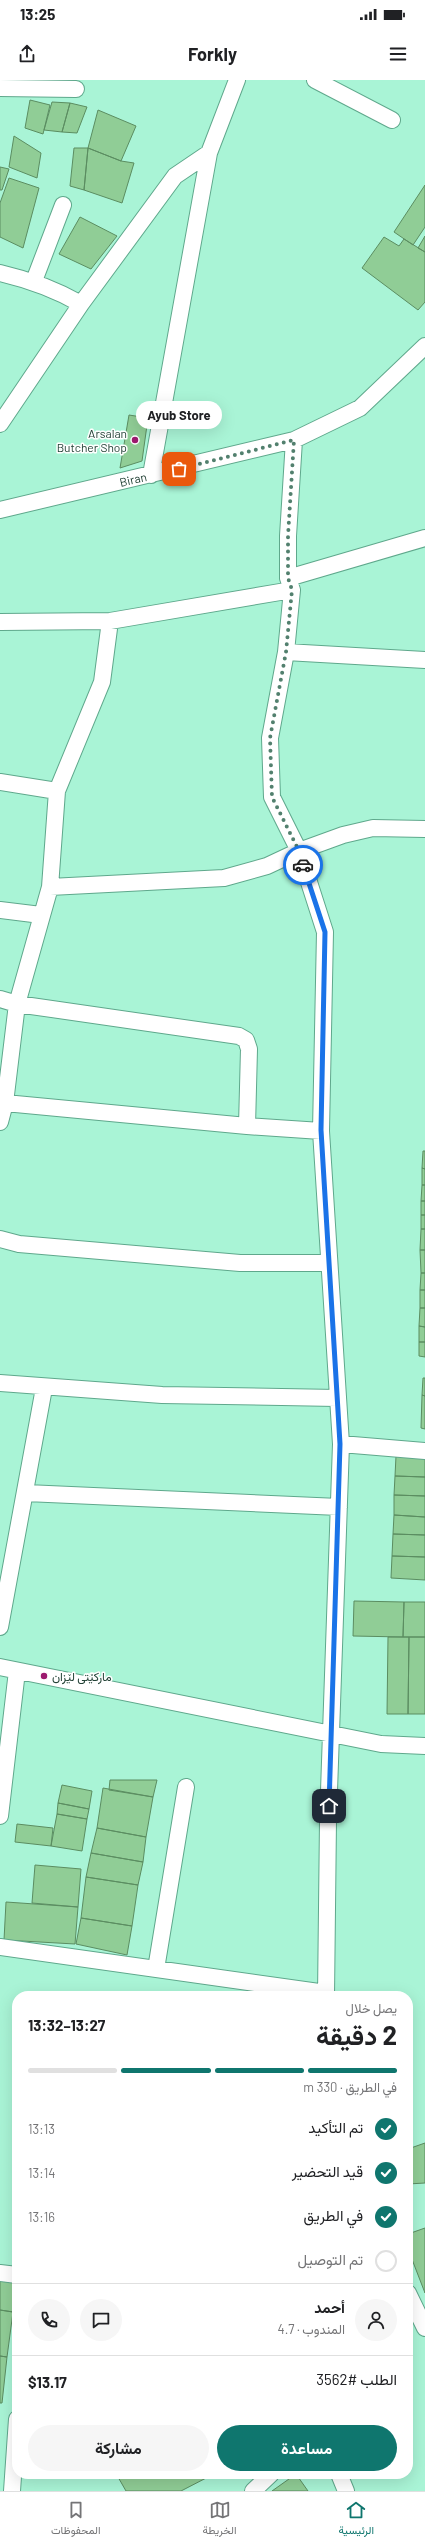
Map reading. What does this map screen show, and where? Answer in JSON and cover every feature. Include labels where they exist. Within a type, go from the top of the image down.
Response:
[{"type":"street","points":[[151,475],[209,153],[237,80]]},
{"type":"street","points":[[315,80],[392,120]]},
{"type":"street","points":[[0,88],[76,89]]},
{"type":"street","points":[[0,424],[81,304],[175,176],[209,153]]},
{"type":"street","points":[[34,281],[63,205]]},
{"type":"street","points":[[0,273],[34,281],[56,290],[81,304]]},
{"type":"street","name":"Biran","points":[[0,510],[294,440],[360,408],[425,346]]},
{"type":"street","points":[[294,440],[290,584],[286,652],[270,738],[272,797],[299,851],[325,932],[321,1130],[340,1444],[333,1734],[328,1820],[326,1991]]},
{"type":"street","points":[[0,622],[110,620],[290,584],[425,538]]},
{"type":"street","points":[[0,1122],[5,1103],[6,1052],[17,1004],[50,887],[57,791],[102,682],[110,620]]},
{"type":"street","points":[[286,652],[425,660]]},
{"type":"street","points":[[0,782],[57,791]]},
{"type":"street","points":[[50,887],[224,878],[267,866],[299,851],[343,835],[373,828],[425,829]]},
{"type":"street","points":[[0,910],[41,916]]},
{"type":"street","points":[[0,1000],[17,1004],[239,1036],[246,1040],[250,1049],[247,1126]]},
{"type":"street","points":[[5,1103],[247,1126],[321,1130]]},
{"type":"street","points":[[0,1239],[19,1244],[240,1263],[329,1263]]},
{"type":"street","points":[[0,1383],[44,1388],[162,1395],[337,1398]]},
{"type":"street","points":[[0,1627],[26,1493],[44,1388]]},
{"type":"street","points":[[340,1444],[425,1451]]},
{"type":"street","points":[[26,1493],[339,1507]]},
{"type":"street","points":[[0,1667],[381,1744],[425,1746]]},
{"type":"street","points":[[0,1816],[17,1671]]},
{"type":"street","points":[[156,1969],[186,1787]]},
{"type":"street","points":[[0,1947],[306,1991]]},
{"type":"street","points":[[0,2273],[12,2274]]},
{"type":"street","points":[[413,2303],[425,2328]]},
{"type":"street","points":[[12,2491],[13,2479]]},
{"type":"street","points":[[253,2491],[266,2479]]},
{"type":"street","points":[[341,2479],[346,2491]]},
{"type":"building","points":[[30,100],[50,105],[43,134],[25,128]]},
{"type":"building","points":[[52,102],[70,103],[62,132],[44,130]]},
{"type":"building","points":[[70,103],[87,107],[77,133],[62,132]]},
{"type":"building","points":[[98,110],[136,126],[121,161],[88,148]]},
{"type":"building","points":[[14,136],[41,153],[37,178],[9,167]]},
{"type":"building","points":[[74,148],[88,148],[84,190],[70,186]]},
{"type":"building","points":[[88,148],[121,161],[134,163],[122,203],[84,190]]},
{"type":"building","points":[[0,167],[9,169],[2,190],[0,190]]},
{"type":"building","points":[[9,178],[39,188],[23,248],[0,237],[0,203]]},
{"type":"building","points":[[425,185],[425,227],[413,245],[394,232]]},
{"type":"building","points":[[80,217],[117,236],[91,269],[59,254]]},
{"type":"building","points":[[425,236],[425,252],[418,248]]},
{"type":"building","points":[[384,237],[399,246],[404,239],[425,252],[425,302],[418,310],[362,268]]},
{"type":"building","name":"Arsalan Butcher Shop","points":[[129,415],[148,418],[142,461],[120,468]]},
{"type":"building","points":[[423,1151],[425,1151],[425,1169],[422,1168]]},
{"type":"building","points":[[422,1168],[425,1169],[425,1185],[422,1185]]},
{"type":"building","points":[[422,1185],[425,1185],[425,1201],[421,1201]]},
{"type":"building","points":[[421,1201],[425,1201],[425,1215],[421,1215]]},
{"type":"building","points":[[421,1215],[425,1215],[425,1229],[421,1229]]},
{"type":"building","points":[[421,1229],[425,1229],[425,1250],[420,1250]]},
{"type":"building","points":[[420,1250],[425,1250],[425,1273],[421,1273]]},
{"type":"building","points":[[421,1273],[425,1273],[425,1290],[420,1290]]},
{"type":"building","points":[[420,1290],[425,1290],[425,1308],[420,1308]]},
{"type":"building","points":[[420,1308],[425,1308],[425,1327],[419,1326]]},
{"type":"building","points":[[419,1326],[425,1327],[425,1342],[419,1342]]},
{"type":"building","points":[[419,1342],[425,1342],[425,1357],[419,1356]]},
{"type":"building","points":[[423,1378],[425,1378],[425,1396],[422,1395]]},
{"type":"building","points":[[422,1395],[425,1396],[425,1429],[421,1428]]},
{"type":"building","points":[[396,1456],[425,1457],[425,1477],[395,1476]]},
{"type":"building","points":[[395,1476],[425,1477],[425,1496],[394,1495]]},
{"type":"building","points":[[394,1495],[425,1496],[425,1517],[394,1515]]},
{"type":"building","points":[[394,1515],[425,1517],[425,1535],[393,1534]]},
{"type":"building","points":[[393,1534],[425,1535],[425,1557],[392,1556]]},
{"type":"building","points":[[392,1556],[425,1557],[425,1580],[391,1578]]},
{"type":"building","points":[[354,1601],[404,1602],[403,1637],[353,1636]]},
{"type":"building","points":[[404,1602],[425,1602],[425,1637],[403,1637]]},
{"type":"building","points":[[388,1637],[409,1637],[408,1714],[387,1714]]},
{"type":"building","points":[[409,1637],[425,1637],[425,1714],[408,1714]]},
{"type":"building","points":[[110,1780],[157,1780],[153,1797],[109,1790]]},
{"type":"building","points":[[62,1785],[92,1791],[89,1809],[58,1803]]},
{"type":"building","points":[[103,1788],[153,1797],[146,1837],[97,1828]]},
{"type":"building","points":[[58,1803],[89,1809],[87,1819],[57,1814]]},
{"type":"building","points":[[57,1814],[87,1819],[82,1851],[51,1846]]},
{"type":"building","points":[[17,1824],[53,1828],[51,1846],[15,1842]]},
{"type":"building","points":[[97,1828],[146,1837],[143,1862],[91,1853]]},
{"type":"building","points":[[91,1853],[143,1862],[138,1885],[86,1877]]},
{"type":"building","points":[[35,1865],[81,1869],[78,1907],[32,1903]]},
{"type":"building","points":[[86,1877],[138,1885],[132,1926],[81,1918]]},
{"type":"building","points":[[6,1902],[78,1907],[75,1944],[4,1940]]},
{"type":"building","points":[[81,1918],[132,1926],[127,1955],[76,1944]]},
{"type":"building","points":[[425,2143],[425,2183],[413,2184],[413,2147]]},
{"type":"building","points":[[425,2228],[425,2293],[413,2262],[413,2232]]},
{"type":"building","points":[[0,2278],[12,2280],[12,2312],[0,2310]]},
{"type":"building","points":[[0,2310],[12,2312],[12,2320],[7,2357],[0,2356]]},
{"type":"building","points":[[0,2356],[7,2357],[2,2403],[0,2403]]},
{"type":"building","points":[[119,2479],[204,2479],[181,2491],[126,2491]]},
{"type":"building","points":[[289,2479],[300,2479],[308,2491],[272,2491]]},
{"type":"way so far","points":[[179,469],[294,440],[288,536],[288,578],[292,590],[286,652],[270,738],[272,797],[286,828],[299,851],[303,865]]},
{"type":"place","name":"Arsalan Butcher Shop","points":[[135,440]]},
{"type":"place","name":"Ayub Store","points":[[179,469]]},
{"type":"place","name":"مارکێتی لێزان","points":[[44,1676]]},
{"type":"route","points":[[303,865],[325,932],[321,1130],[340,1444],[333,1734],[329,1806]]}]
